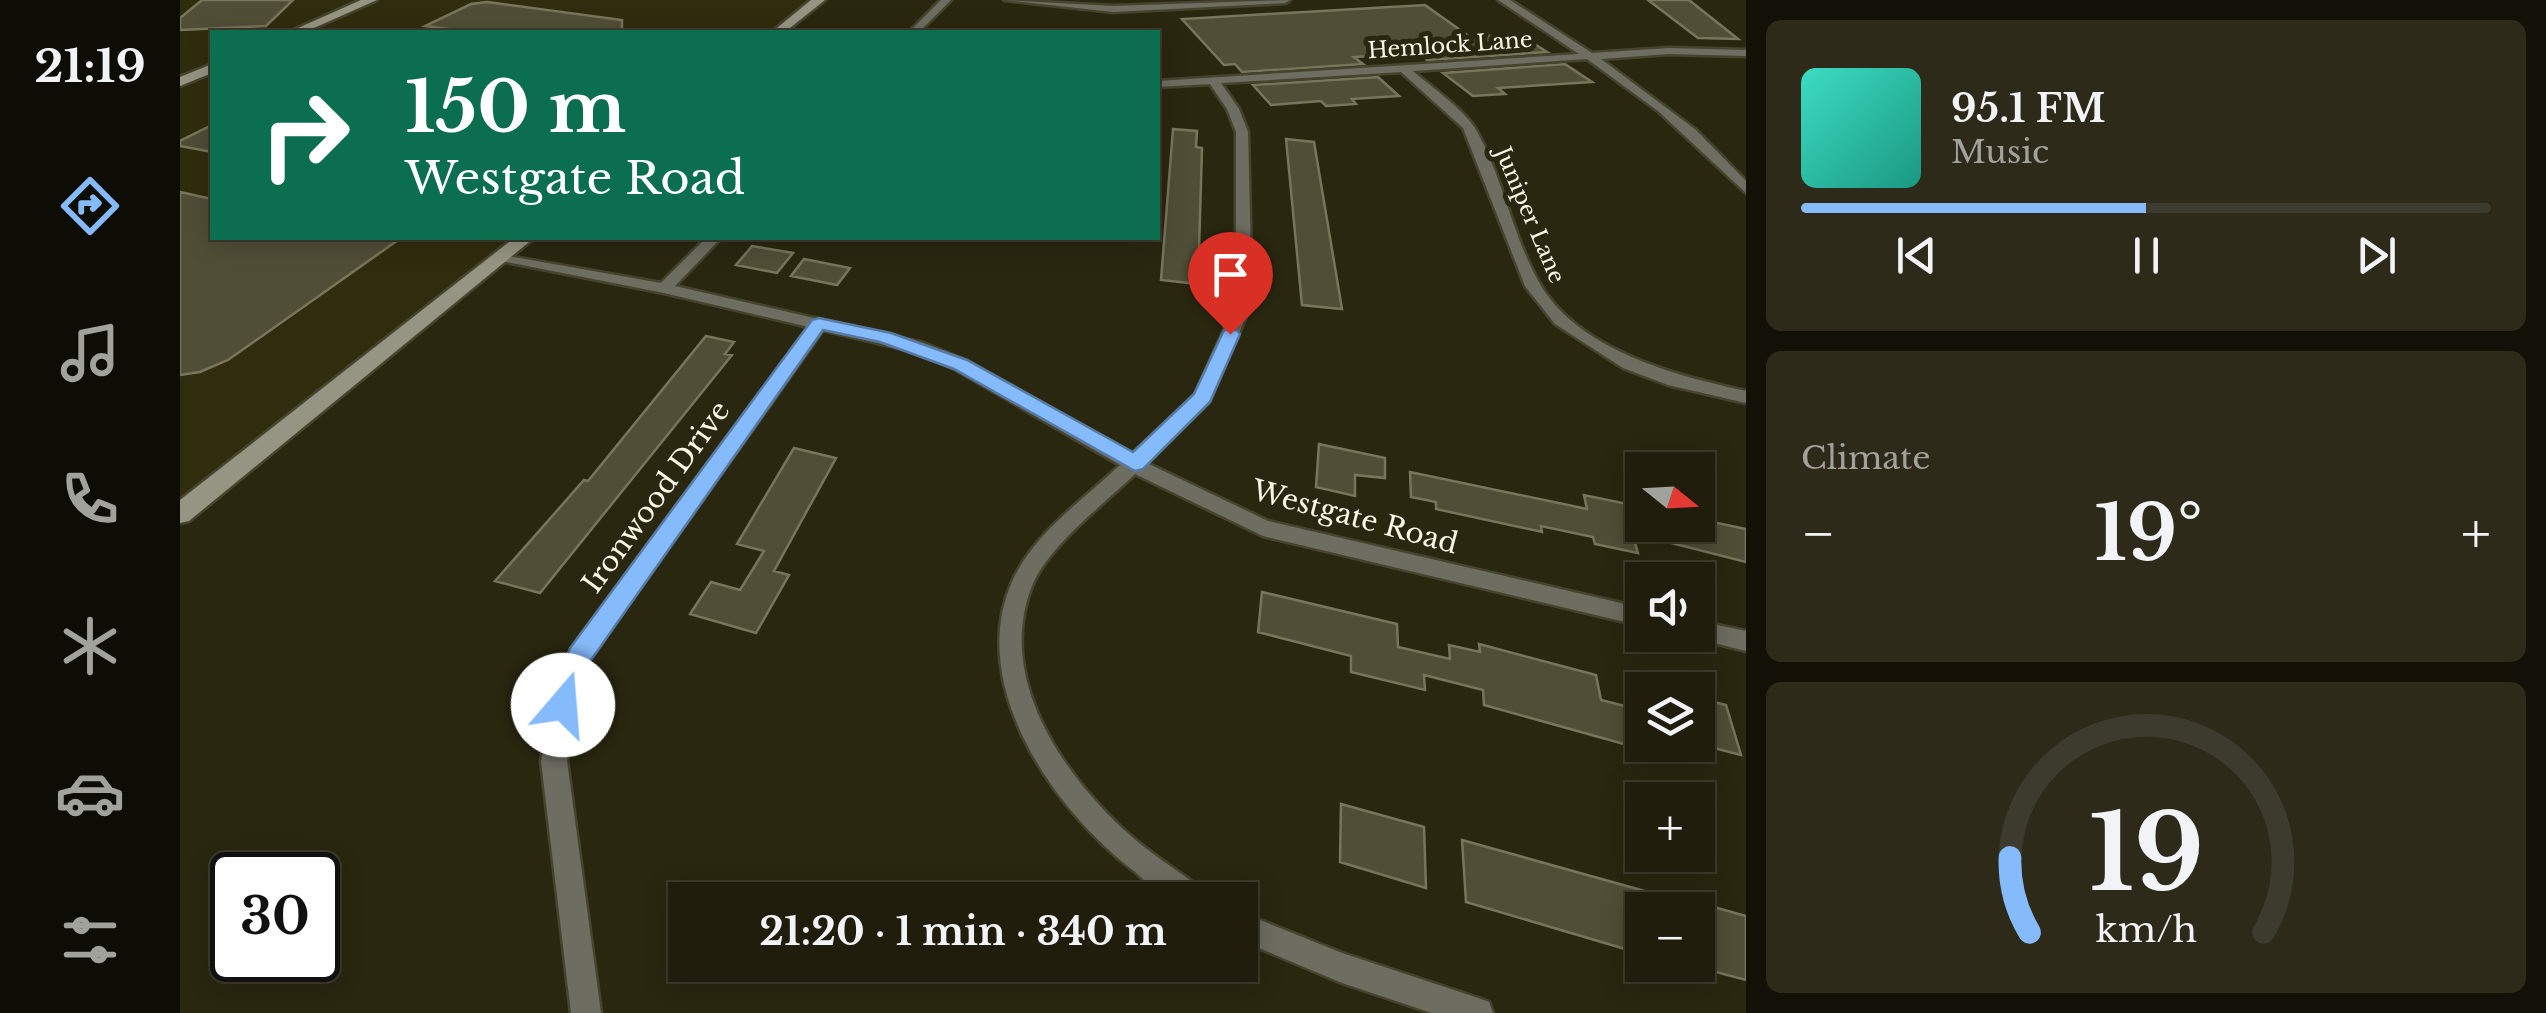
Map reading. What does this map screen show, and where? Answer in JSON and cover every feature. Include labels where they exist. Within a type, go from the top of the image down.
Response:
[{"type":"main road","points":[[301,30],[371,0]]},
{"type":"main road","points":[[781,30],[819,0]]},
{"type":"main road","points":[[180,82],[210,69]]},
{"type":"main road","points":[[180,514],[522,240]]},
{"type":"street","points":[[916,30],[946,0]]},
{"type":"street","points":[[1010,0],[1082,8],[1285,0]]},
{"type":"street","points":[[1503,0],[1671,112],[1746,189]]},
{"type":"street","name":"Hemlock Lane","points":[[1160,84],[1669,51],[1746,53]]},
{"type":"street","name":"Juniper Lane","points":[[1403,68],[1468,127],[1532,286],[1561,321],[1629,364],[1674,380],[1746,397]]},
{"type":"street","points":[[1170,882],[1117,842],[1072,795],[1041,747],[1023,708],[1012,660],[1014,620],[1022,584],[1044,549],[1203,398],[1244,303],[1242,132],[1214,82]]},
{"type":"street","points":[[664,288],[712,240]]},
{"type":"street","name":"Westgate Road","points":[[501,257],[884,337],[960,365],[1167,484],[1263,528],[1625,613]]},
{"type":"street","name":"Ironwood Drive","points":[[586,1013],[554,761],[563,705],[579,656],[819,324]]},
{"type":"street","points":[[1715,634],[1746,641]]},
{"type":"street","points":[[1258,933],[1342,968],[1478,1013]]},
{"type":"shaded area","points":[[180,0],[813,0],[774,30],[210,30],[210,240],[511,240],[180,504]]},
{"type":"building","points":[[202,0],[293,0],[266,26],[180,30],[180,18]]},
{"type":"building","points":[[1648,0],[1689,0],[1738,39],[1698,38]]},
{"type":"building","points":[[487,2],[622,20],[622,30],[456,30],[425,26],[471,4]]},
{"type":"building","points":[[1425,5],[1470,37],[1519,34],[1547,52],[1427,60],[1418,53],[1354,57],[1363,64],[1242,72],[1235,64],[1224,65],[1182,19]]},
{"type":"building","points":[[1565,64],[1592,82],[1498,88],[1505,94],[1473,96],[1443,73]]},
{"type":"building","points":[[1378,77],[1399,96],[1352,99],[1356,104],[1326,106],[1321,101],[1271,105],[1253,85]]},
{"type":"building","points":[[210,126],[210,152],[180,146],[180,141]]},
{"type":"building","points":[[1173,129],[1197,131],[1196,147],[1202,148],[1198,284],[1161,280]]},
{"type":"building","points":[[1286,139],[1314,142],[1342,309],[1302,305]]},
{"type":"building","points":[[180,192],[210,199],[210,240],[398,240],[228,360],[200,372],[180,375]]},
{"type":"building","points":[[752,246],[793,253],[777,273],[736,265]]},
{"type":"building","points":[[804,259],[850,268],[837,285],[791,276]]},
{"type":"building","points":[[706,336],[734,342],[725,354],[732,355],[540,593],[495,581],[584,480],[588,481]]},
{"type":"building","points":[[1319,444],[1385,458],[1385,478],[1355,475],[1355,496],[1316,487]]},
{"type":"building","points":[[794,448],[836,458],[774,571],[789,575],[756,633],[690,614],[711,582],[740,590],[764,551],[737,544]]},
{"type":"building","points":[[1410,472],[1587,509],[1584,495],[1625,503],[1625,542],[1635,542],[1638,553],[1595,544],[1593,537],[1541,526],[1542,532],[1436,509],[1436,502],[1411,497]]},
{"type":"building","points":[[1715,523],[1746,529],[1746,562],[1667,542],[1715,542]]},
{"type":"building","points":[[1262,592],[1397,624],[1398,647],[1450,659],[1449,645],[1480,652],[1479,644],[1596,675],[1601,700],[1625,706],[1625,744],[1484,705],[1483,690],[1424,675],[1425,690],[1351,672],[1351,656],[1258,632]]},
{"type":"building","points":[[1715,702],[1726,705],[1741,755],[1715,748]]},
{"type":"building","points":[[1341,804],[1424,827],[1426,888],[1340,862]]},
{"type":"building","points":[[1462,840],[1648,892],[1625,892],[1625,949],[1466,902]]},
{"type":"building","points":[[1715,907],[1746,916],[1746,980],[1715,972]]},
{"type":"route","points":[[563,705],[579,656],[819,324],[884,337],[960,365],[1135,463],[1203,398],[1230,334]]}]
